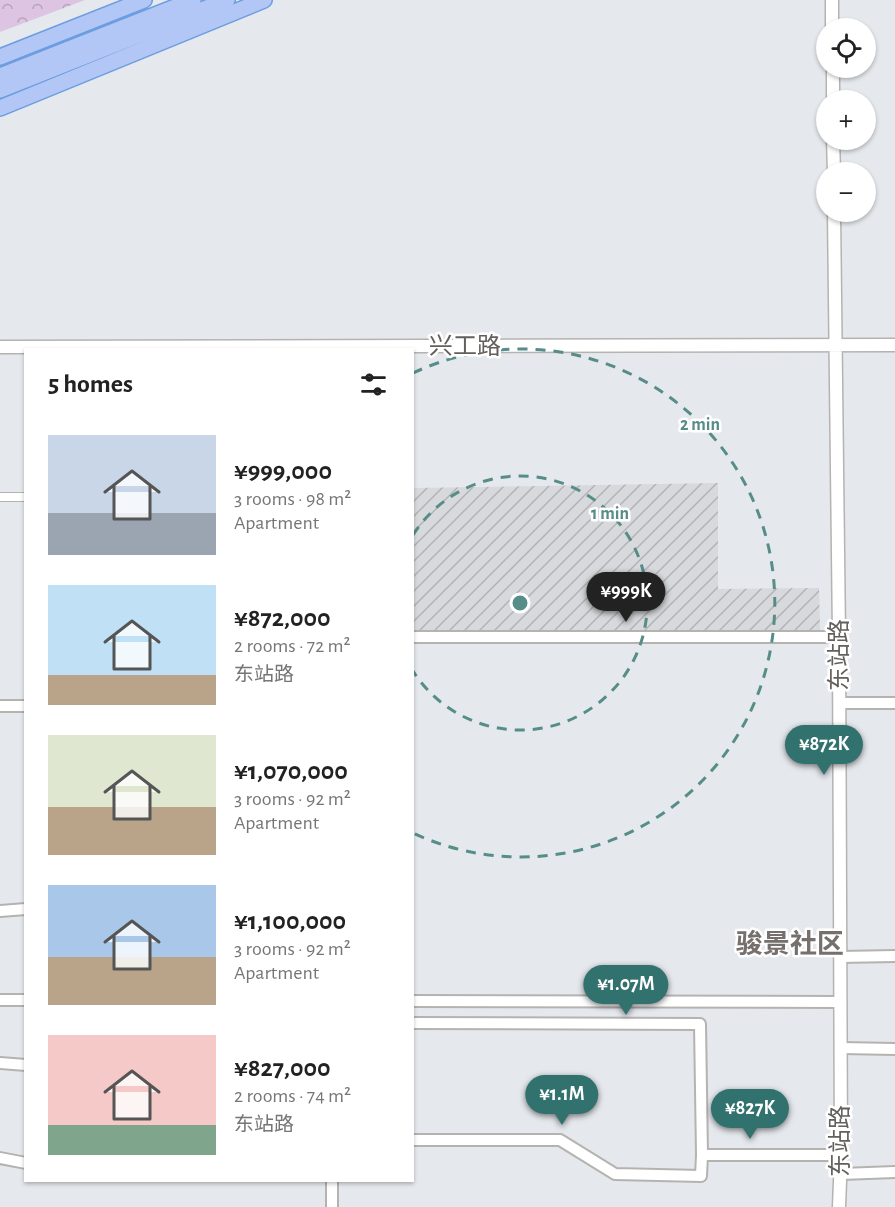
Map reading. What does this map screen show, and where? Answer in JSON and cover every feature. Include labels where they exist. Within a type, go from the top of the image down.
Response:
[{"type":"main road","points":[[0,57],[144,0]]},
{"type":"main road","points":[[0,76],[194,0]]},
{"type":"main road","points":[[0,90],[226,0]]},
{"type":"main road","points":[[1,108],[264,0]]},
{"type":"street","points":[[832,0],[832,18]]},
{"type":"street","name":"东站路","points":[[834,222],[839,637],[841,1047],[839,1207]]},
{"type":"street","name":"兴工路","points":[[0,347],[895,345]]},
{"type":"street","points":[[0,497],[24,498]]},
{"type":"street","points":[[414,638],[839,637]]},
{"type":"street","points":[[839,703],[895,703]]},
{"type":"street","points":[[0,706],[24,706]]},
{"type":"street","points":[[0,911],[24,909]]},
{"type":"street","points":[[840,957],[895,956]]},
{"type":"street","points":[[0,1000],[24,1000]]},
{"type":"street","points":[[414,1001],[840,1002]]},
{"type":"street","points":[[414,1023],[700,1024],[701,1176],[615,1174],[560,1140],[414,1140]]},
{"type":"street","points":[[841,1047],[895,1049]]},
{"type":"street","points":[[0,1063],[24,1065]]},
{"type":"street","points":[[702,1155],[841,1155]]},
{"type":"street","points":[[0,1158],[24,1163]]},
{"type":"street","points":[[841,1174],[895,1172]]},
{"type":"street","points":[[332,1182],[332,1207]]},
{"type":"shaded area","points":[[718,483],[718,589],[819,588],[820,630],[414,632],[414,488]]},
{"type":"green space","points":[[0,0],[85,0],[0,32]]},
{"type":"district","name":"骏景社区","points":[[790,944]]}]
